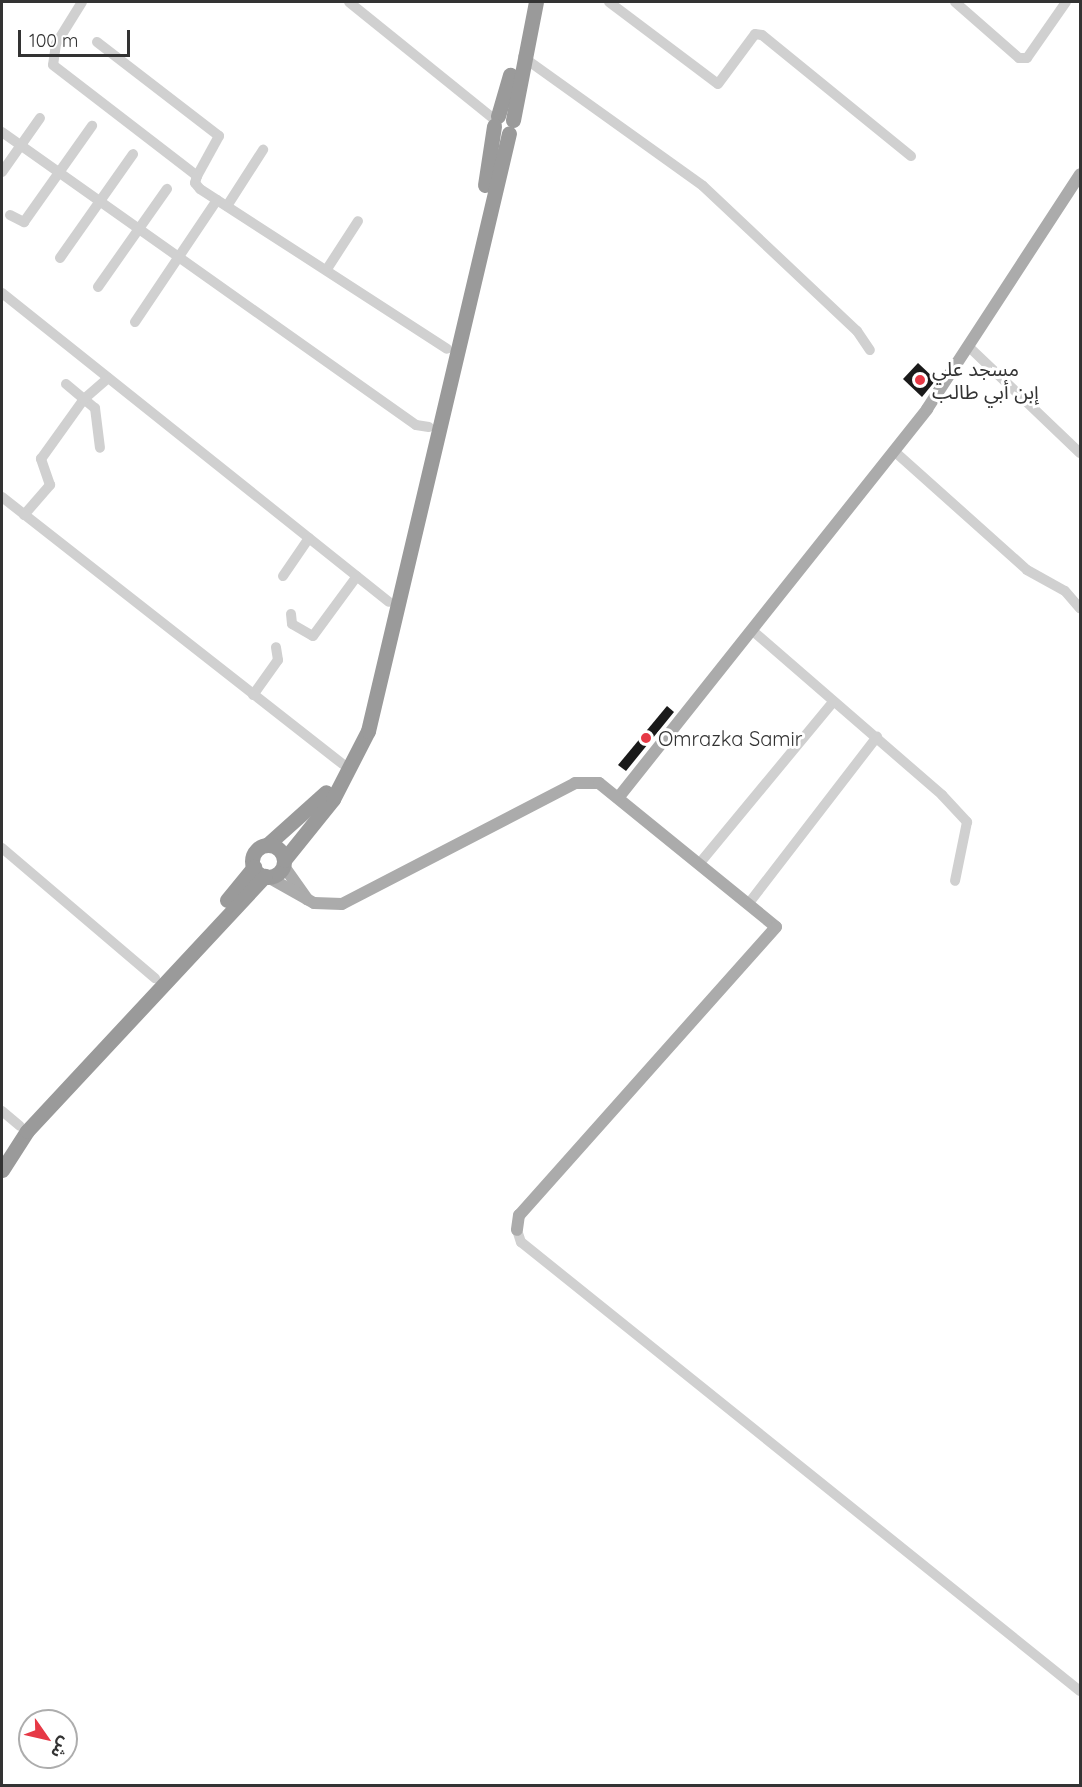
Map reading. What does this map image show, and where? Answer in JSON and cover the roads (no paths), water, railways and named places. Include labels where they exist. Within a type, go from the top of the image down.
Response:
[{"type":"highway","points":[[2,1157],[20,1126],[155,978],[262,873],[284,862],[333,800],[368,731],[527,2]]},
{"type":"highway","points":[[262,873],[255,853],[316,803],[343,764],[364,709],[447,349],[502,123],[524,57],[536,2]]},
{"type":"highway","points":[[267,845],[279,849],[284,862]]},
{"type":"highway","points":[[2,1170],[27,1131],[262,873]]},
{"type":"main road","points":[[618,798],[754,632],[894,451],[968,346],[1080,174]]},
{"type":"main road","points":[[262,873],[308,899],[328,905],[360,897],[575,783],[599,783],[776,927],[519,1215],[517,1230]]},
{"type":"main road","points":[[284,862],[308,899]]},
{"type":"street","points":[[80,2],[56,44],[53,65],[197,176]]},
{"type":"street","points":[[349,2],[502,123]]},
{"type":"street","points":[[609,2],[718,84],[755,34],[762,35],[911,156]]},
{"type":"street","points":[[954,2],[1018,58],[1027,58],[1066,2]]},
{"type":"street","points":[[97,42],[219,136],[197,176],[196,186],[447,349]]},
{"type":"street","points":[[524,57],[703,186],[857,331],[870,350]]},
{"type":"street","points":[[2,172],[40,118]]},
{"type":"street","points":[[10,215],[22,224],[92,126]]},
{"type":"street","points":[[2,132],[416,425],[429,427]]},
{"type":"street","points":[[227,206],[262,150]]},
{"type":"street","points":[[60,258],[133,154]]},
{"type":"street","points":[[98,287],[167,189]]},
{"type":"street","points":[[135,322],[217,200]]},
{"type":"street","points":[[327,269],[358,221]]},
{"type":"street","points":[[2,293],[389,602]]},
{"type":"street","points":[[968,346],[1080,453]]},
{"type":"street","points":[[24,515],[50,485],[41,459],[84,399],[108,378]]},
{"type":"street","points":[[66,384],[95,408],[100,448]]},
{"type":"street","points":[[894,451],[1027,570],[1065,591],[1080,608]]},
{"type":"street","points":[[2,497],[343,764]]},
{"type":"street","points":[[284,576],[309,538]]},
{"type":"street","points":[[291,614],[292,624],[313,636],[357,576]]},
{"type":"street","points":[[754,632],[832,703],[877,737],[967,822],[955,881]]},
{"type":"street","points":[[253,695],[278,660],[276,647]]},
{"type":"street","points":[[699,864],[832,703]]},
{"type":"street","points":[[749,903],[877,737]]},
{"type":"street","points":[[2,848],[155,978]]},
{"type":"street","points":[[2,1111],[20,1126]]},
{"type":"street","points":[[517,1230],[521,1242],[1080,1691]]},
{"type":"place","name":"مسجد علي إبن أبي طالب","points":[[920,380]]},
{"type":"place","name":"Omrazka Samir","points":[[646,738]]}]
